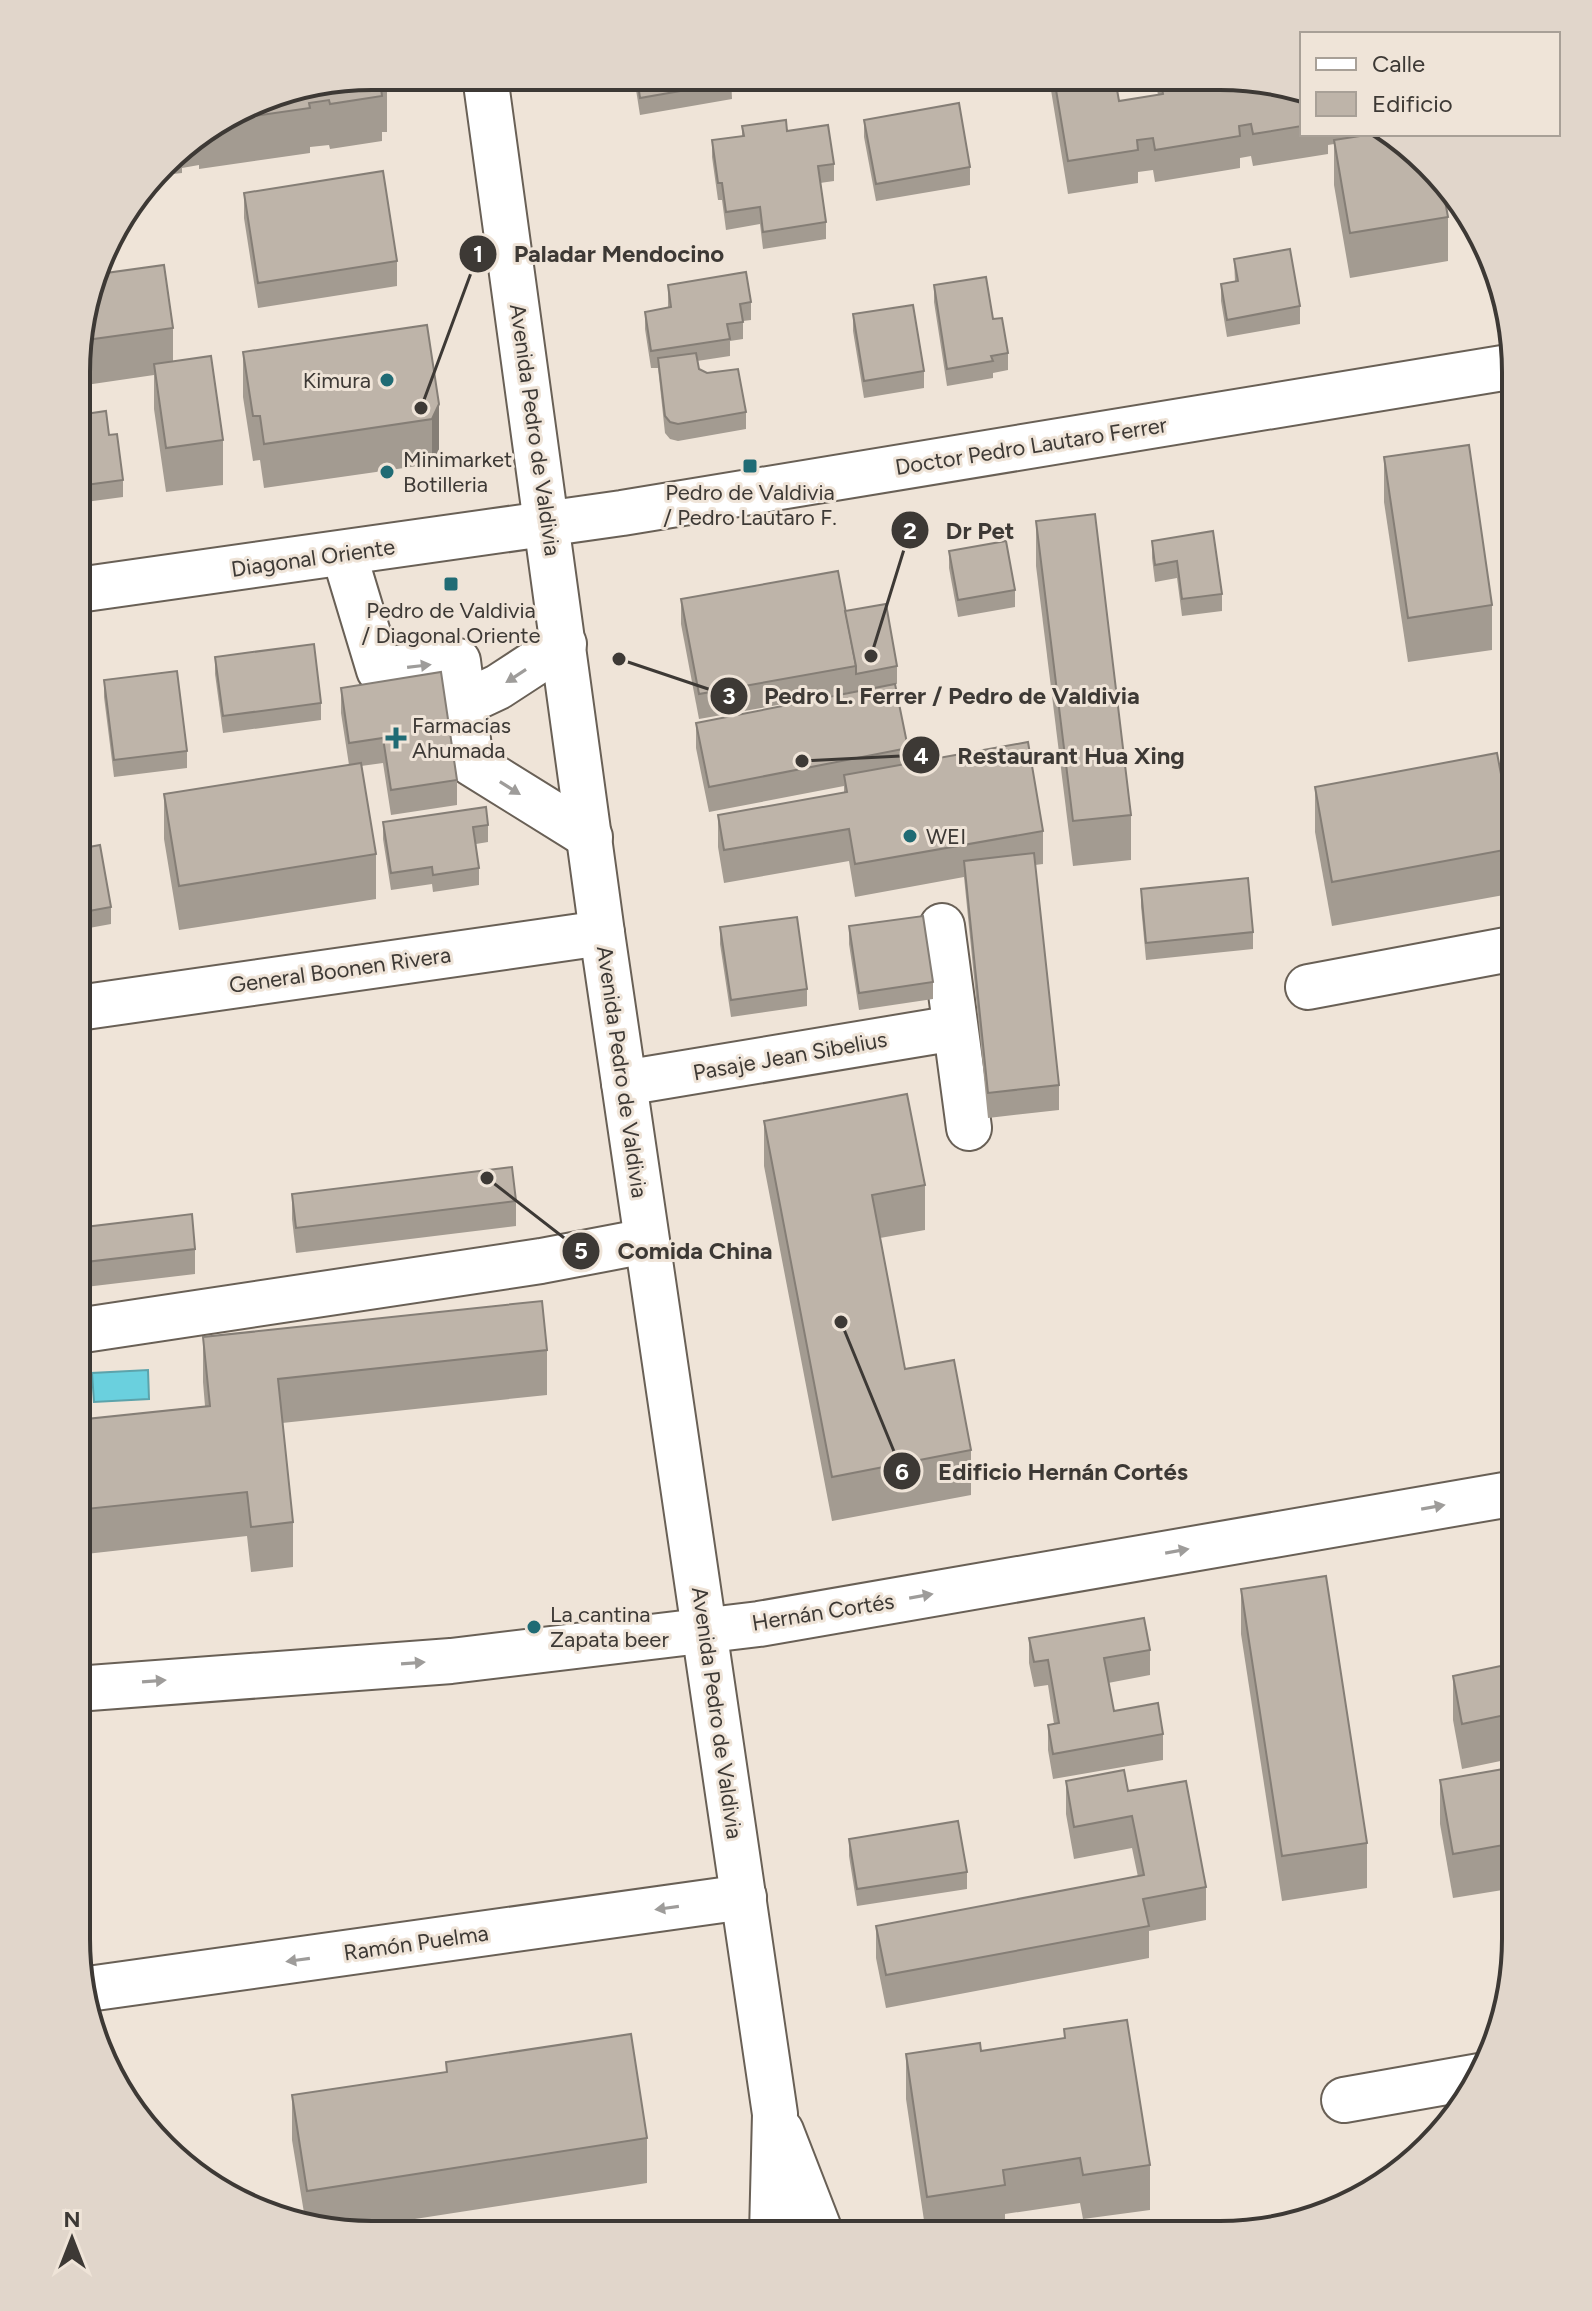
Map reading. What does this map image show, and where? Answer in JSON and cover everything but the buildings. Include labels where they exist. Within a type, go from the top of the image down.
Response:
[{"type":"main road","name":"Avenida Pedro de Valdivia","points":[[487,91],[602,933],[775,2114],[772,2221]]},
{"type":"main road","name":"Doctor Pedro Lautaro Ferrer","points":[[548,525],[1502,368]]},
{"type":"main road","name":"Diagonal Oriente","points":[[90,588],[548,525]]},
{"type":"main road","points":[[344,554],[379,670],[458,661],[471,763],[590,837]]},
{"type":"main road","points":[[464,703],[498,687],[564,644]]},
{"type":"main road","points":[[942,926],[969,1128]]},
{"type":"main road","name":"General Boonen Rivera","points":[[90,1006],[602,933]]},
{"type":"main road","points":[[1308,987],[1502,951]]},
{"type":"main road","name":"Pasaje Jean Sibelius","points":[[624,1083],[955,1028]]},
{"type":"main road","points":[[90,1329],[541,1261],[646,1241]]},
{"type":"main road","name":"Hernán Cortés","points":[[90,1688],[451,1661],[706,1630],[793,1618],[1501,1496]]},
{"type":"main road","name":"Ramón Puelma","points":[[94,1988],[744,1897]]},
{"type":"main road","points":[[1344,2100],[1465,2079]]},
{"type":"main road","name":"Avenida Pedro de Valdivia","points":[[775,2114],[816,2221]]},
{"type":"water","points":[[148,1370],[149,1399],[94,1402],[92,1373]]},
{"type":"place","name":"Kimura","points":[[387,380]]},
{"type":"place","name":"Paladar Mendocino","points":[[421,408]]},
{"type":"place","name":"Pedro de Valdivia / Pedro Lautaro F.","points":[[750,466]]},
{"type":"place","name":"Minimarket Botilleria","points":[[387,472]]},
{"type":"place","name":"Pedro de Valdivia / Diagonal Oriente","points":[[451,584]]},
{"type":"place","name":"Dr Pet","points":[[871,656]]},
{"type":"place","name":"Pedro L. Ferrer / Pedro de Valdivia","points":[[619,659]]},
{"type":"place","name":"Farmacias Ahumada","points":[[396,738]]},
{"type":"place","name":"Restaurant Hua Xing","points":[[802,761]]},
{"type":"place","name":"WEI","points":[[910,836]]},
{"type":"place","name":"Comida China","points":[[487,1178]]},
{"type":"place","name":"Edificio Hernán Cortés","points":[[841,1322]]},
{"type":"place","name":"La cantina Zapata beer","points":[[534,1627]]}]
